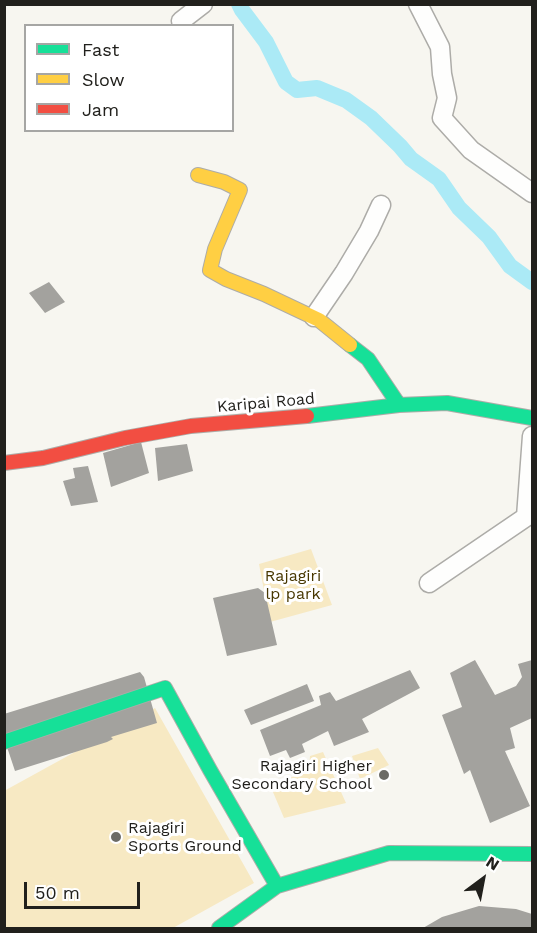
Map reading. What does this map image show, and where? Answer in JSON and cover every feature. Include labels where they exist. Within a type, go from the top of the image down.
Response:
[{"type":"street","points":[[181,21],[203,4]]},
{"type":"street","points":[[418,4],[440,47],[447,98],[442,118],[471,150],[532,193]]},
{"type":"street","points":[[198,175],[224,182],[240,190],[215,249],[210,270],[319,320],[368,359],[399,405]]},
{"type":"street","points":[[314,317],[344,273],[369,231],[381,205]]},
{"type":"street","name":"Karipai Road","points":[[4,463],[43,458],[125,438],[191,426],[319,415],[399,405],[447,403],[532,418]]},
{"type":"street","points":[[429,583],[526,517],[532,436]]},
{"type":"street","points":[[4,742],[165,688],[278,886]]},
{"type":"street","points":[[219,928],[278,886],[389,853],[532,854]]},
{"type":"green space","name":"Rajagiri lp park","points":[[311,549],[332,605],[270,622],[259,564]]},
{"type":"green space","name":"Rajagiri Sports Ground","points":[[155,708],[254,883],[173,928],[5,928],[4,791]]},
{"type":"green space","points":[[378,748],[389,765],[360,779],[352,756]]},
{"type":"green space","points":[[323,752],[346,803],[284,818],[270,785],[309,771],[310,756]]},
{"type":"building","points":[[49,282],[65,302],[45,313],[29,293]]},
{"type":"building","points":[[141,442],[149,473],[111,487],[103,453]]},
{"type":"building","points":[[187,444],[193,471],[158,481],[155,448]]},
{"type":"building","points":[[88,466],[98,502],[71,506],[63,481],[75,478],[73,468]]},
{"type":"building","points":[[258,588],[265,593],[277,645],[227,656],[213,598]]},
{"type":"building","points":[[475,660],[495,695],[516,686],[522,677],[518,664],[532,660],[532,718],[510,728],[515,748],[505,751],[530,806],[490,823],[470,770],[464,774],[442,715],[462,707],[450,673]]},
{"type":"building","points":[[410,670],[420,688],[362,719],[369,732],[334,746],[328,731],[302,744],[305,752],[290,758],[286,750],[270,756],[260,730],[321,705],[319,696],[330,692],[336,701]]},
{"type":"building","points":[[140,672],[144,677],[157,723],[111,737],[113,739],[107,742],[15,771],[4,738],[4,714]]},
{"type":"building","points":[[307,684],[314,701],[251,725],[244,710]]},
{"type":"building","points":[[479,906],[516,909],[532,914],[532,928],[423,928],[442,917]]},
{"type":"waterway","points":[[239,4],[266,42],[286,82],[297,90],[317,88],[346,100],[371,118],[411,159],[439,179],[459,208],[489,237],[510,266],[532,282]]},
{"type":"traffic: fast","points":[[350,345],[368,359],[399,405]]},
{"type":"traffic: fast","points":[[307,416],[399,405],[447,403],[532,418]]},
{"type":"traffic: fast","points":[[4,742],[165,688],[277,886]]},
{"type":"traffic: fast","points":[[219,928],[277,886],[389,853],[532,854]]},
{"type":"traffic: slow","points":[[198,175],[224,182],[240,190],[215,249],[210,270],[319,320],[350,345]]},
{"type":"traffic: jam","points":[[4,463],[43,458],[125,438],[191,426],[307,416]]},
{"type":"place","name":"Rajagiri Higher Secondary School","points":[[384,775]]},
{"type":"place","name":"Rajagiri Sports Ground","points":[[116,837]]}]
